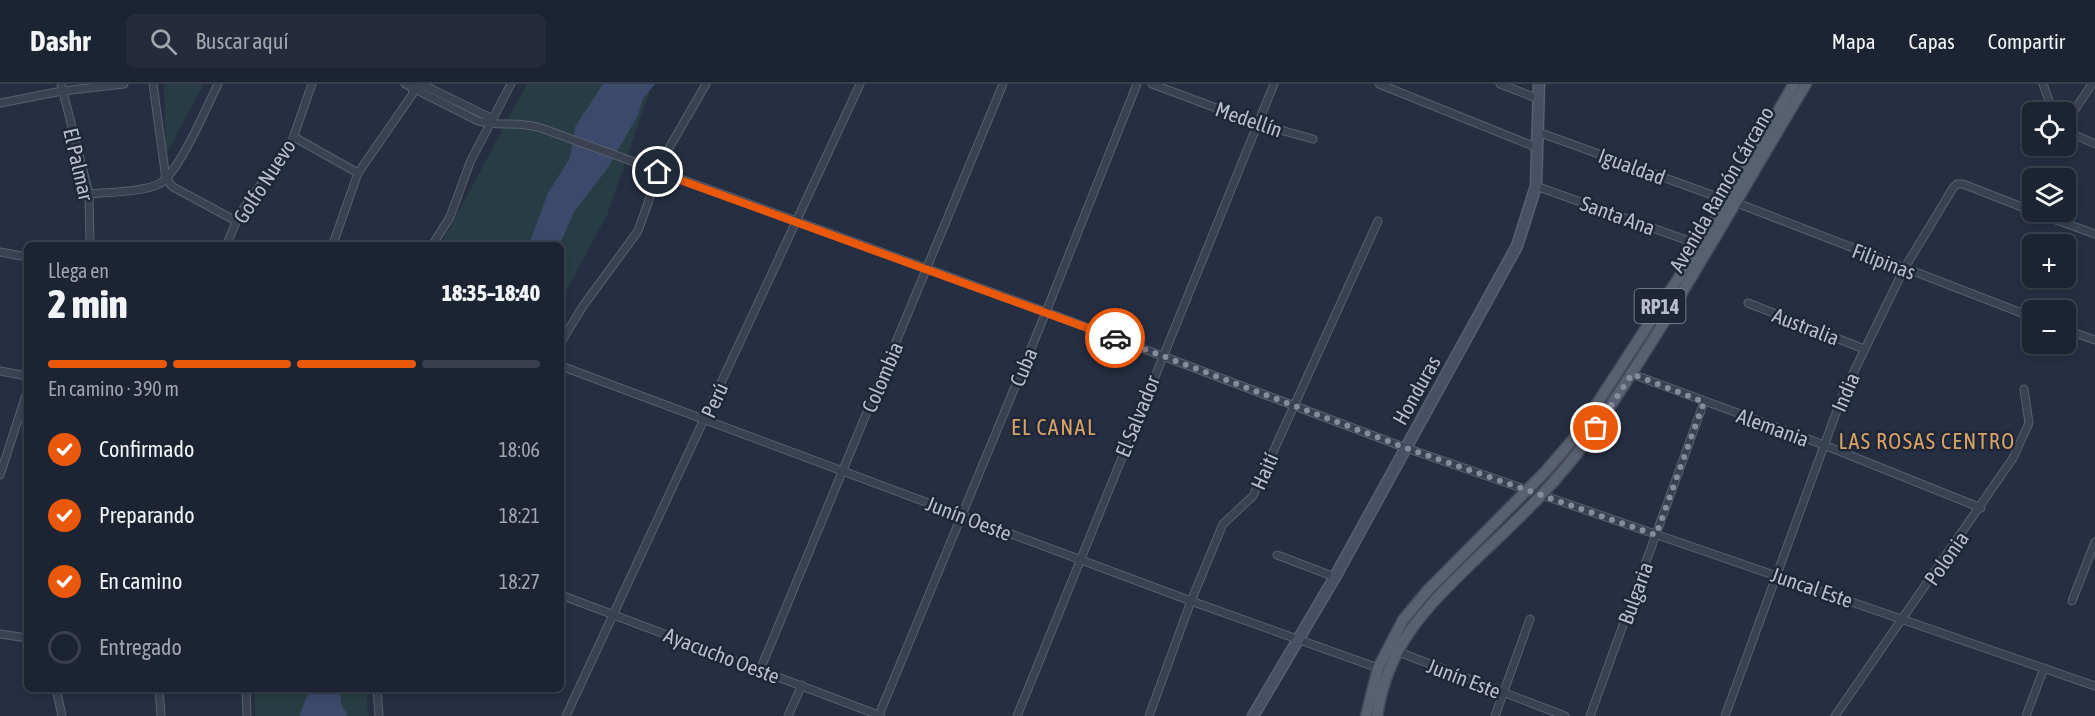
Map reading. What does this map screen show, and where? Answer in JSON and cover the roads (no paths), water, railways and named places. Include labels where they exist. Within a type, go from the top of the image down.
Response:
[{"type":"main road","name":"Honduras","points":[[1253,716],[1335,577],[1508,264],[1525,226],[1536,186],[1539,84]]},
{"type":"main road","name":"RP14","points":[[1700,244],[1731,201],[1794,84]]},
{"type":"main road","name":"Avenida Ramón Cárcano","points":[[1377,716],[1385,679],[1396,651],[1425,609],[1488,548],[1586,442],[1632,374],[1731,201],[1806,84]]},
{"type":"main road","name":"Avenida Ramón Cárcano","points":[[1366,716],[1378,668],[1392,638],[1416,605],[1527,491],[1575,436],[1700,244]]},
{"type":"main road","points":[[1539,495],[1536,489],[1569,452],[1575,436]]},
{"type":"main road","points":[[1488,548],[1496,532],[1528,498],[1527,491]]},
{"type":"street","points":[[0,103],[61,88],[124,84]]},
{"type":"street","points":[[153,84],[166,179],[173,187],[236,221]]},
{"type":"street","points":[[89,194],[155,186],[166,179],[176,167],[218,84]]},
{"type":"street","name":"Golfo Nuevo","points":[[228,242],[236,221],[294,137],[312,84]]},
{"type":"street","points":[[405,84],[417,86],[490,121]]},
{"type":"street","points":[[434,242],[450,217],[468,167],[511,84]]},
{"type":"street","points":[[564,337],[583,306],[638,231],[658,172],[706,84]]},
{"type":"street","name":"Perú","points":[[566,716],[861,84]]},
{"type":"street","name":"Colombia","points":[[760,670],[1003,84]]},
{"type":"street","name":"Cuba","points":[[880,715],[1137,84]]},
{"type":"street","name":"Medellín","points":[[1152,84],[1259,124],[1313,139]]},
{"type":"street","name":"El Salvador","points":[[1017,716],[1274,84]]},
{"type":"street","points":[[1379,84],[1538,148]]},
{"type":"street","points":[[1500,84],[1539,99]]},
{"type":"street","points":[[2043,84],[2049,102]]},
{"type":"street","points":[[2076,108],[2092,84]]},
{"type":"street","points":[[334,242],[358,173],[417,86]]},
{"type":"street","name":"El Palmar","points":[[61,88],[89,194],[90,242]]},
{"type":"street","name":"Juncal Este","points":[[490,121],[541,128],[797,224],[1046,312],[1406,448],[2095,686]]},
{"type":"street","name":"Igualdad","points":[[1538,132],[1731,201]]},
{"type":"street","points":[[2076,135],[2095,144]]},
{"type":"street","points":[[294,137],[358,173]]},
{"type":"street","name":"India","points":[[1725,716],[1843,394],[1904,269],[1957,184],[2022,207]]},
{"type":"street","name":"Santa Ana","points":[[1536,186],[1700,244]]},
{"type":"street","name":"Filipinas","points":[[1731,201],[2022,313]]},
{"type":"street","name":"Haití","points":[[1149,716],[1191,601],[1223,524],[1253,496],[1378,221]]},
{"type":"street","points":[[2063,222],[2095,234]]},
{"type":"street","points":[[0,252],[24,256]]},
{"type":"street","name":"Australia","points":[[1748,303],[1864,349]]},
{"type":"street","points":[[2076,333],[2095,340]]},
{"type":"street","name":"Junín Oeste","points":[[564,367],[1191,601],[1378,668]]},
{"type":"street","points":[[0,371],[24,375]]},
{"type":"street","name":"Alemania","points":[[1632,374],[1824,445],[1981,508]]},
{"type":"street","name":"Polonia","points":[[1835,716],[1981,508],[2013,458],[2029,423],[2024,389]]},
{"type":"street","points":[[0,475],[24,401]]},
{"type":"street","name":"Bulgaria","points":[[1590,716],[1704,402]]},
{"type":"street","points":[[2072,601],[2095,542]]},
{"type":"street","points":[[1276,555],[1335,577]]},
{"type":"street","name":"Ayacucho Oeste","points":[[564,596],[880,715]]},
{"type":"street","points":[[1495,716],[1530,619]]},
{"type":"street","points":[[0,634],[24,638]]},
{"type":"street","name":"Junín Este","points":[[1396,651],[1565,716]]},
{"type":"street","points":[[2026,716],[2044,669]]},
{"type":"street","points":[[788,716],[802,685]]},
{"type":"street","points":[[57,692],[62,716]]},
{"type":"street","points":[[159,692],[161,716]]},
{"type":"street","points":[[246,692],[247,716]]},
{"type":"street","points":[[377,692],[379,716]]},
{"type":"water","points":[[603,84],[655,84],[643,99],[637,117],[607,169],[574,212],[561,242],[530,242],[548,193],[570,158],[575,127]]},
{"type":"water","points":[[309,692],[340,692],[341,704],[348,716],[299,716]]},
{"type":"district","name":"EL CANAL","points":[[1054,427]]},
{"type":"district","name":"LAS ROSAS CENTRO","points":[[1927,441]]}]
